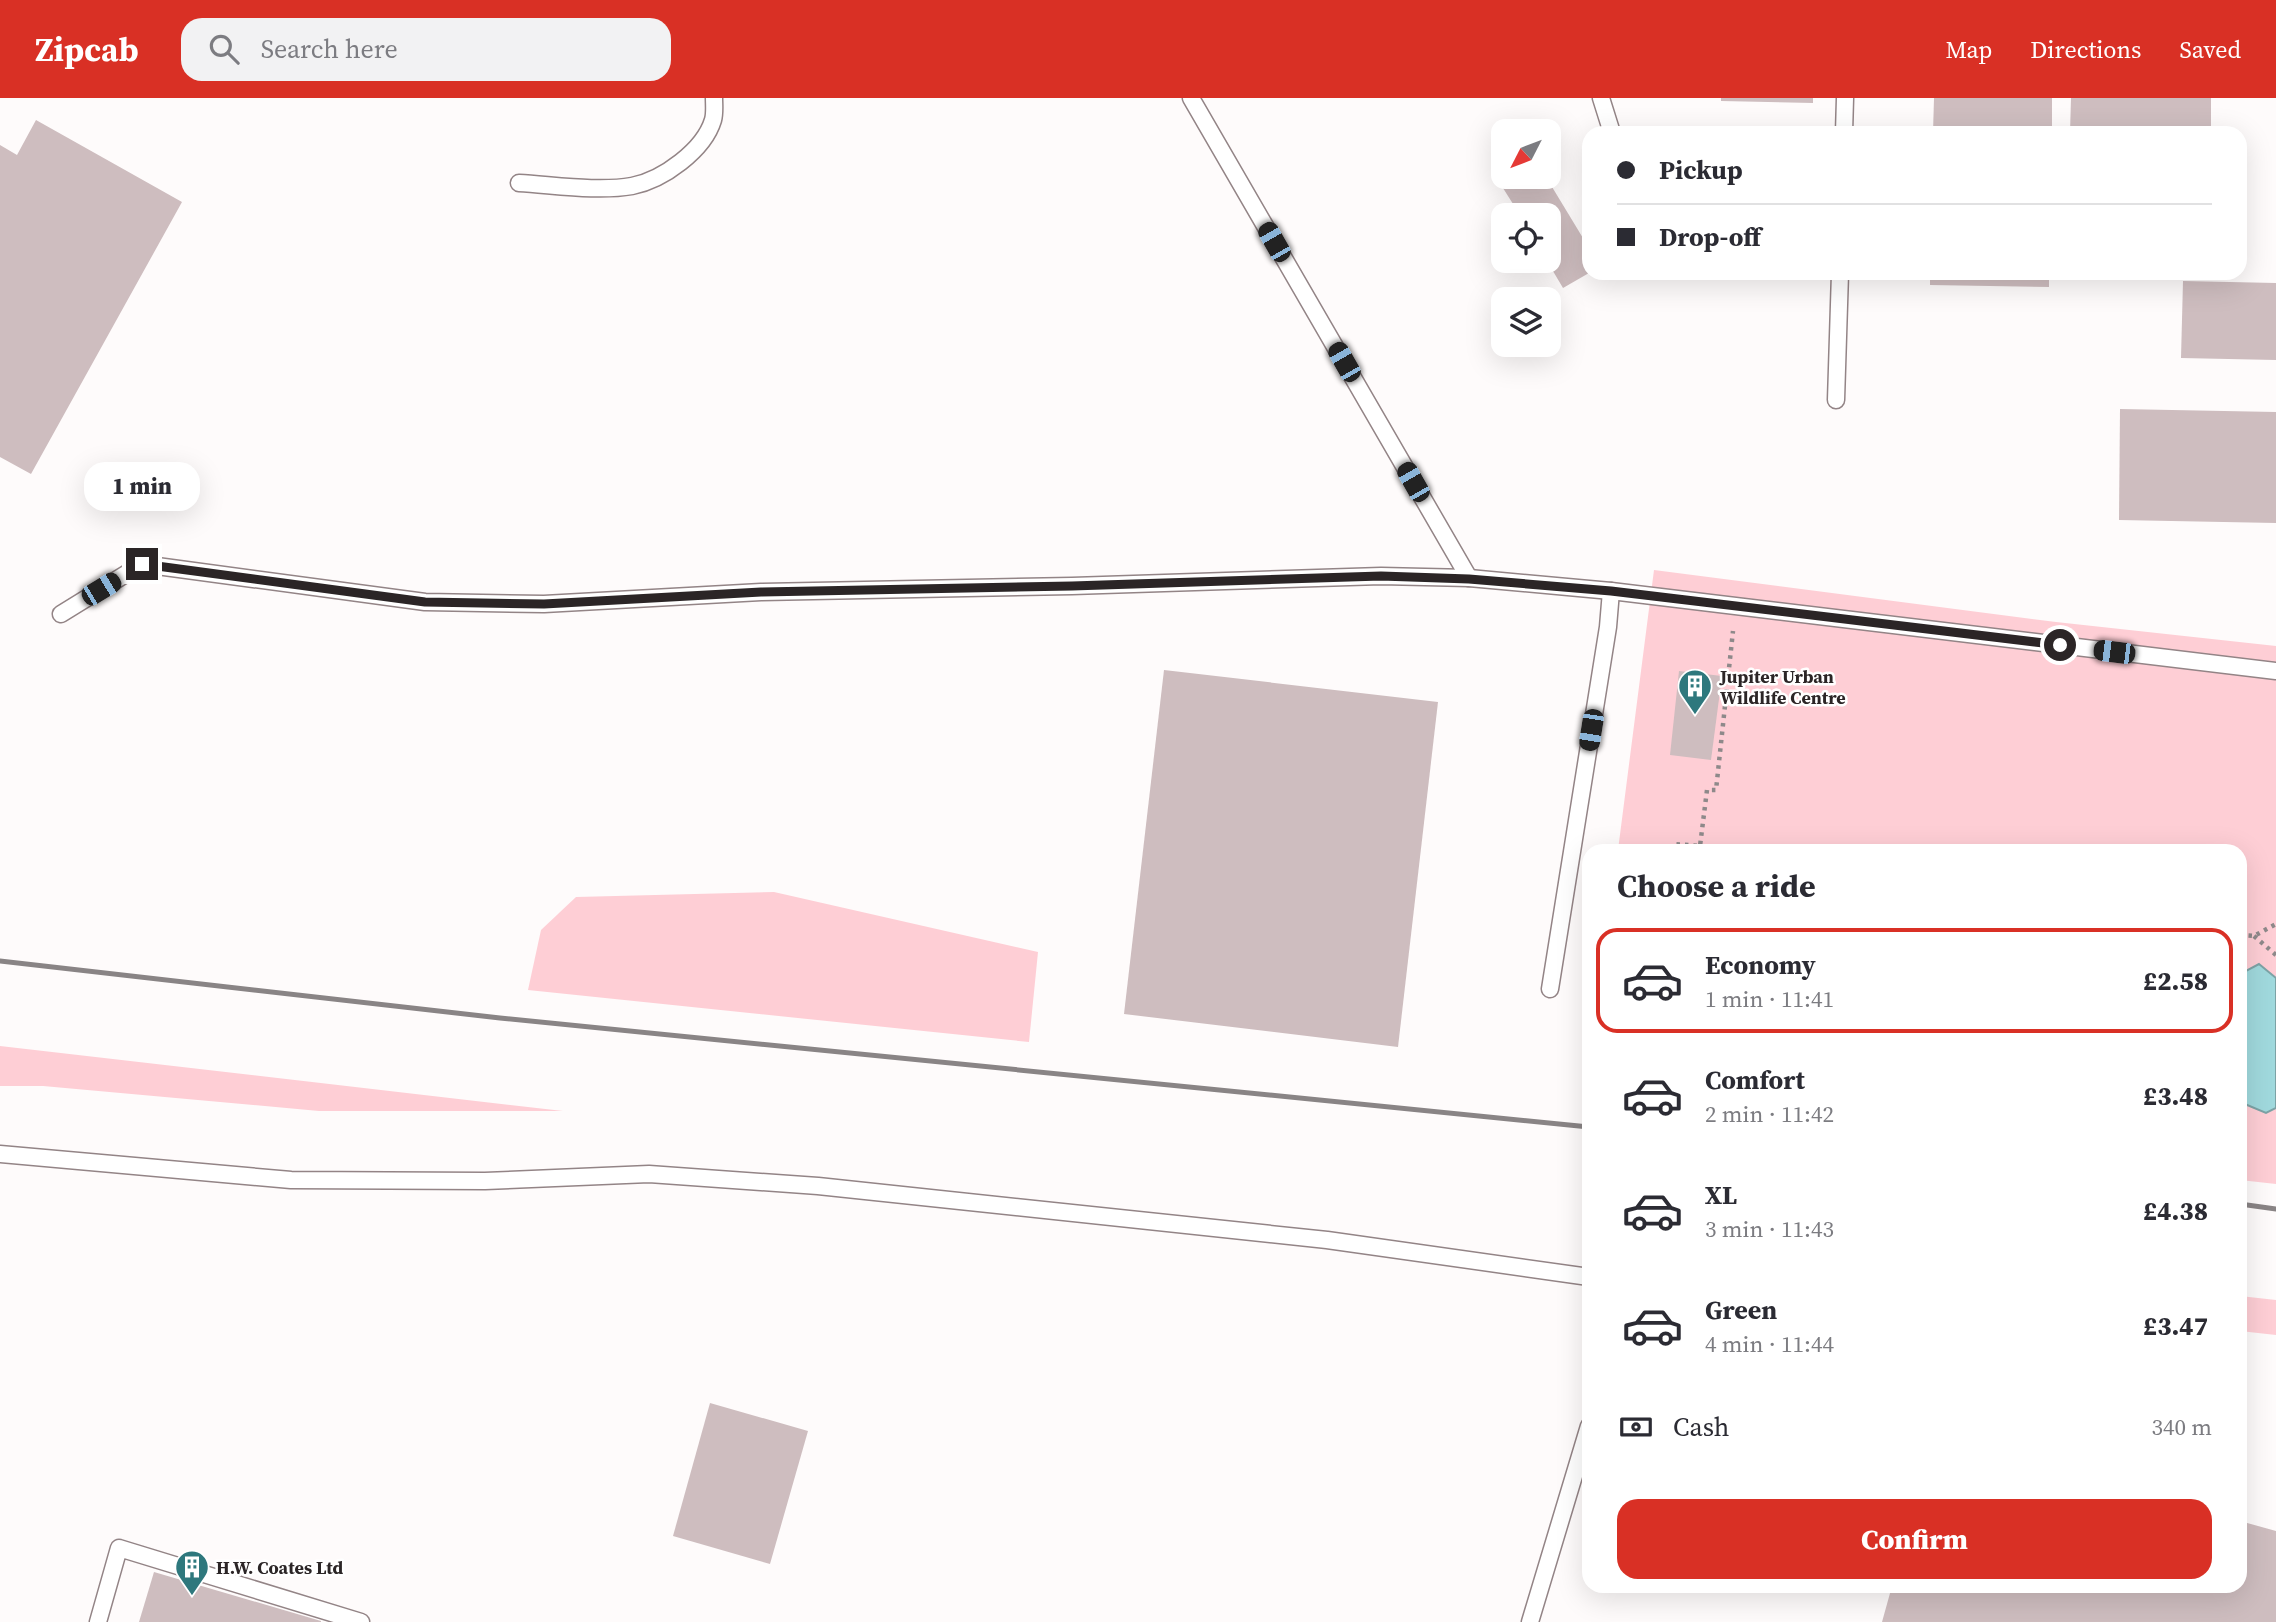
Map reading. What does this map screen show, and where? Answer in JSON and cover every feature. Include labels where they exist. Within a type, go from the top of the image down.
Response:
[{"type":"lane","points":[[519,183],[587,187],[634,186],[668,171],[700,146],[713,119],[714,98]]},
{"type":"lane","points":[[1191,98],[1469,579]]},
{"type":"lane","points":[[1601,98],[1610,126]]},
{"type":"lane","points":[[1844,98],[1844,126]]},
{"type":"lane","points":[[1836,400],[1840,280]]},
{"type":"lane","points":[[61,614],[142,564],[425,602],[544,604],[761,592],[1381,576],[1469,579],[1611,591],[2276,671]]},
{"type":"lane","points":[[1550,989],[1608,627],[1611,591]]},
{"type":"lane","points":[[0,1154],[291,1180],[485,1181],[649,1174],[818,1186],[1327,1240],[1582,1276]]},
{"type":"lane","points":[[1530,1622],[1582,1449]]},
{"type":"lane","points":[[98,1622],[119,1548],[361,1622]]},
{"type":"path","points":[[1700,844],[1707,790],[1716,790],[1735,606]]},
{"type":"path","points":[[2247,936],[2254,936],[2276,924]]},
{"type":"path","points":[[2254,936],[2276,955]]},
{"type":"shaded area","points":[[1654,570],[2056,622],[2276,646],[2276,1184],[2247,1181],[2247,844],[1619,844]]},
{"type":"shaded area","points":[[774,892],[1038,952],[1029,1042],[528,990],[541,930],[576,897]]},
{"type":"shaded area","points":[[0,1046],[563,1111],[319,1111],[43,1086],[0,1086]]},
{"type":"shaded area","points":[[2247,1297],[2276,1300],[2276,1335],[2247,1332]]},
{"type":"water","points":[[2259,964],[2276,978],[2276,1108],[2266,1113],[2247,1105],[2247,970]]},
{"type":"building","points":[[1721,98],[1813,98],[1813,103],[1721,101]]},
{"type":"building","points":[[1934,98],[2052,98],[2052,126],[1933,126]]},
{"type":"building","points":[[2071,98],[2211,98],[2211,126],[2070,126]]},
{"type":"building","points":[[36,120],[182,202],[31,474],[0,457],[0,145],[17,155]]},
{"type":"building","points":[[1504,189],[1553,189],[1582,236],[1582,277],[1563,288],[1554,273],[1561,273],[1561,203],[1512,203]]},
{"type":"building","points":[[1930,280],[2049,280],[2049,287],[1930,285]]},
{"type":"building","points":[[2183,281],[2276,283],[2276,360],[2181,358]]},
{"type":"building","points":[[2120,409],[2276,412],[2276,523],[2119,520]]},
{"type":"building","points":[[1164,670],[1438,702],[1398,1047],[1124,1014]]},
{"type":"building","name":"Jupiter Urban Wildlife Centre","points":[[1679,671],[1722,676],[1711,760],[1670,755]]},
{"type":"building","points":[[710,1403],[808,1431],[770,1564],[673,1536]]},
{"type":"building","points":[[2247,1523],[2276,1531],[2276,1622],[1882,1622],[1890,1593],[2247,1593]]},
{"type":"building","name":"H.W. Coates Ltd","points":[[154,1572],[321,1621],[321,1622],[139,1622]]},
{"type":"railway","points":[[0,961],[500,1018],[1582,1126]]},
{"type":"railway","points":[[2247,1205],[2276,1209]]},
{"type":"place","name":"Jupiter Urban Wildlife Centre","points":[[1695,716]]},
{"type":"place","name":"H.W. Coates Ltd","points":[[192,1597]]},
{"type":"route","points":[[142,564],[425,602],[544,604],[761,592],[1381,576],[1469,579],[1611,591],[2060,645]]}]
